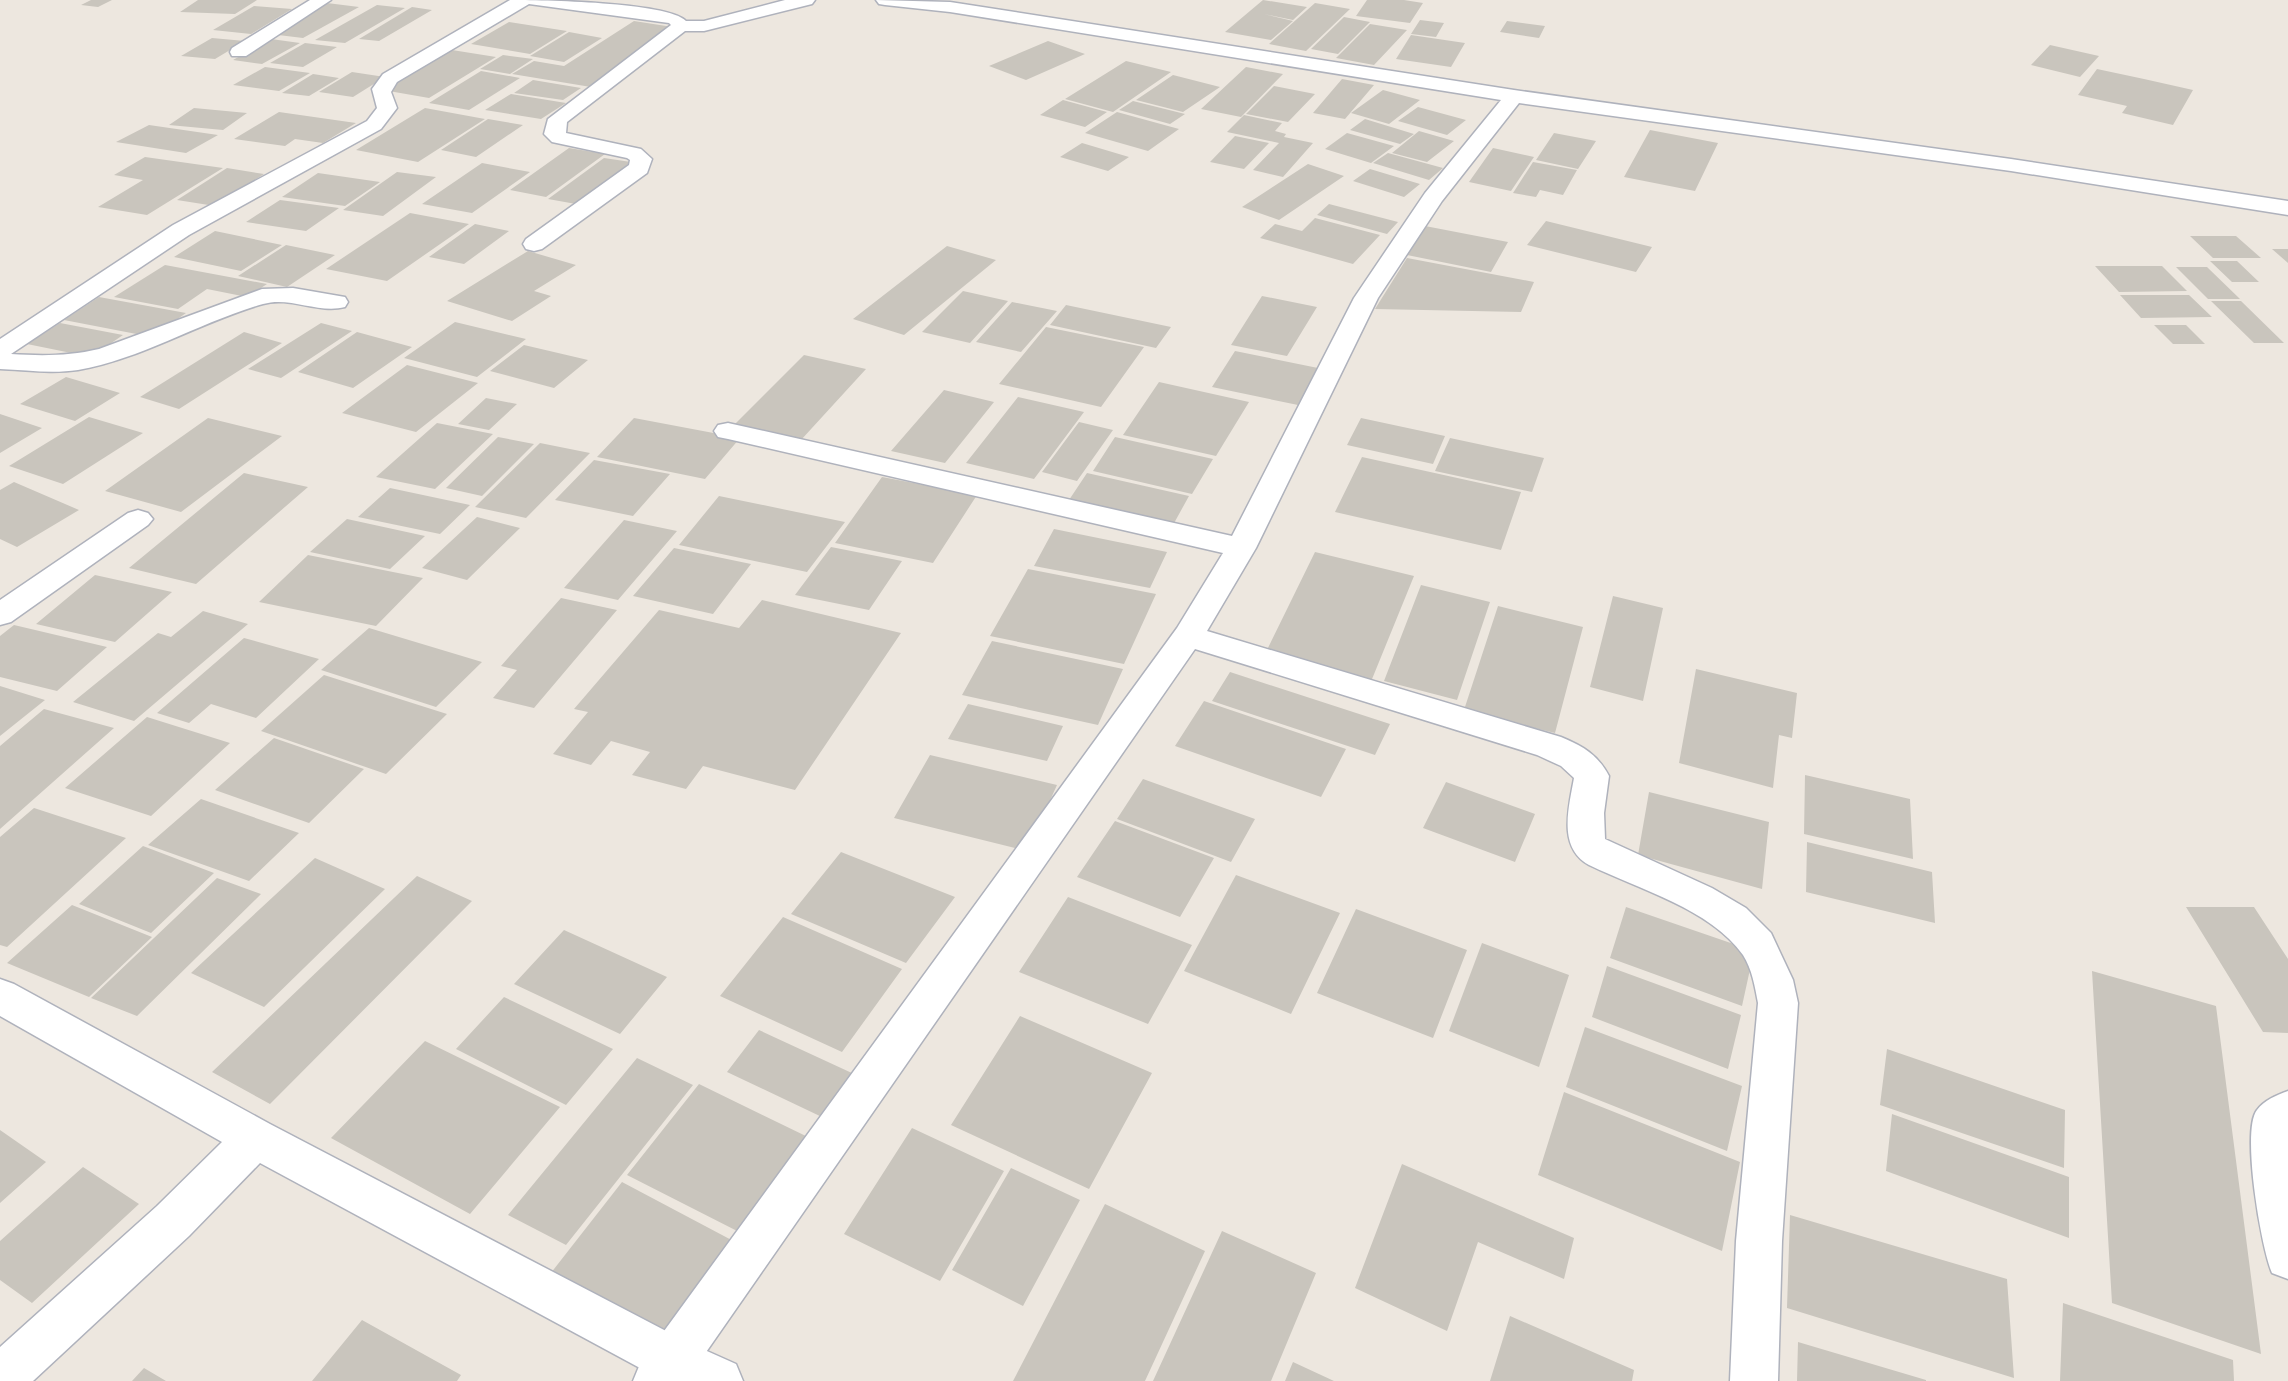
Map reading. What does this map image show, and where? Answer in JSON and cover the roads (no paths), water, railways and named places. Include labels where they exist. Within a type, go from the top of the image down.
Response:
[{"type":"street","points":[[239,52],[322,0]]},
{"type":"street","points":[[0,350],[181,230],[374,125],[387,108],[381,96],[382,86],[390,78],[523,0]]},
{"type":"street","points":[[535,0],[661,16],[675,19],[681,26]]},
{"type":"street","points":[[534,244],[639,168],[641,159],[634,153],[559,138],[554,134],[558,119],[681,26],[704,26],[806,0]]},
{"type":"street","points":[[885,0],[950,7],[1514,96],[2011,165],[2288,208]]},
{"type":"street","points":[[664,1371],[1188,636],[1241,548],[1366,298],[1433,198],[1514,96]]},
{"type":"street","points":[[0,361],[45,364],[77,362],[98,357],[262,296],[292,295],[336,302]]},
{"type":"street","points":[[728,431],[1241,548]]},
{"type":"street","points":[[0,615],[138,519]]},
{"type":"street","points":[[1188,636],[1569,754],[1584,764],[1592,776],[1586,838],[1590,846],[1602,855],[1718,907],[1737,920],[1752,938],[1767,961],[1775,984],[1778,1003],[1759,1241],[1754,1381]]},
{"type":"street","points":[[0,996],[664,1371],[719,1381]]},
{"type":"street","points":[[2288,1110],[2272,1123],[2279,1210],[2288,1257]]},
{"type":"street","points":[[0,1379],[173,1221],[255,1138]]}]
